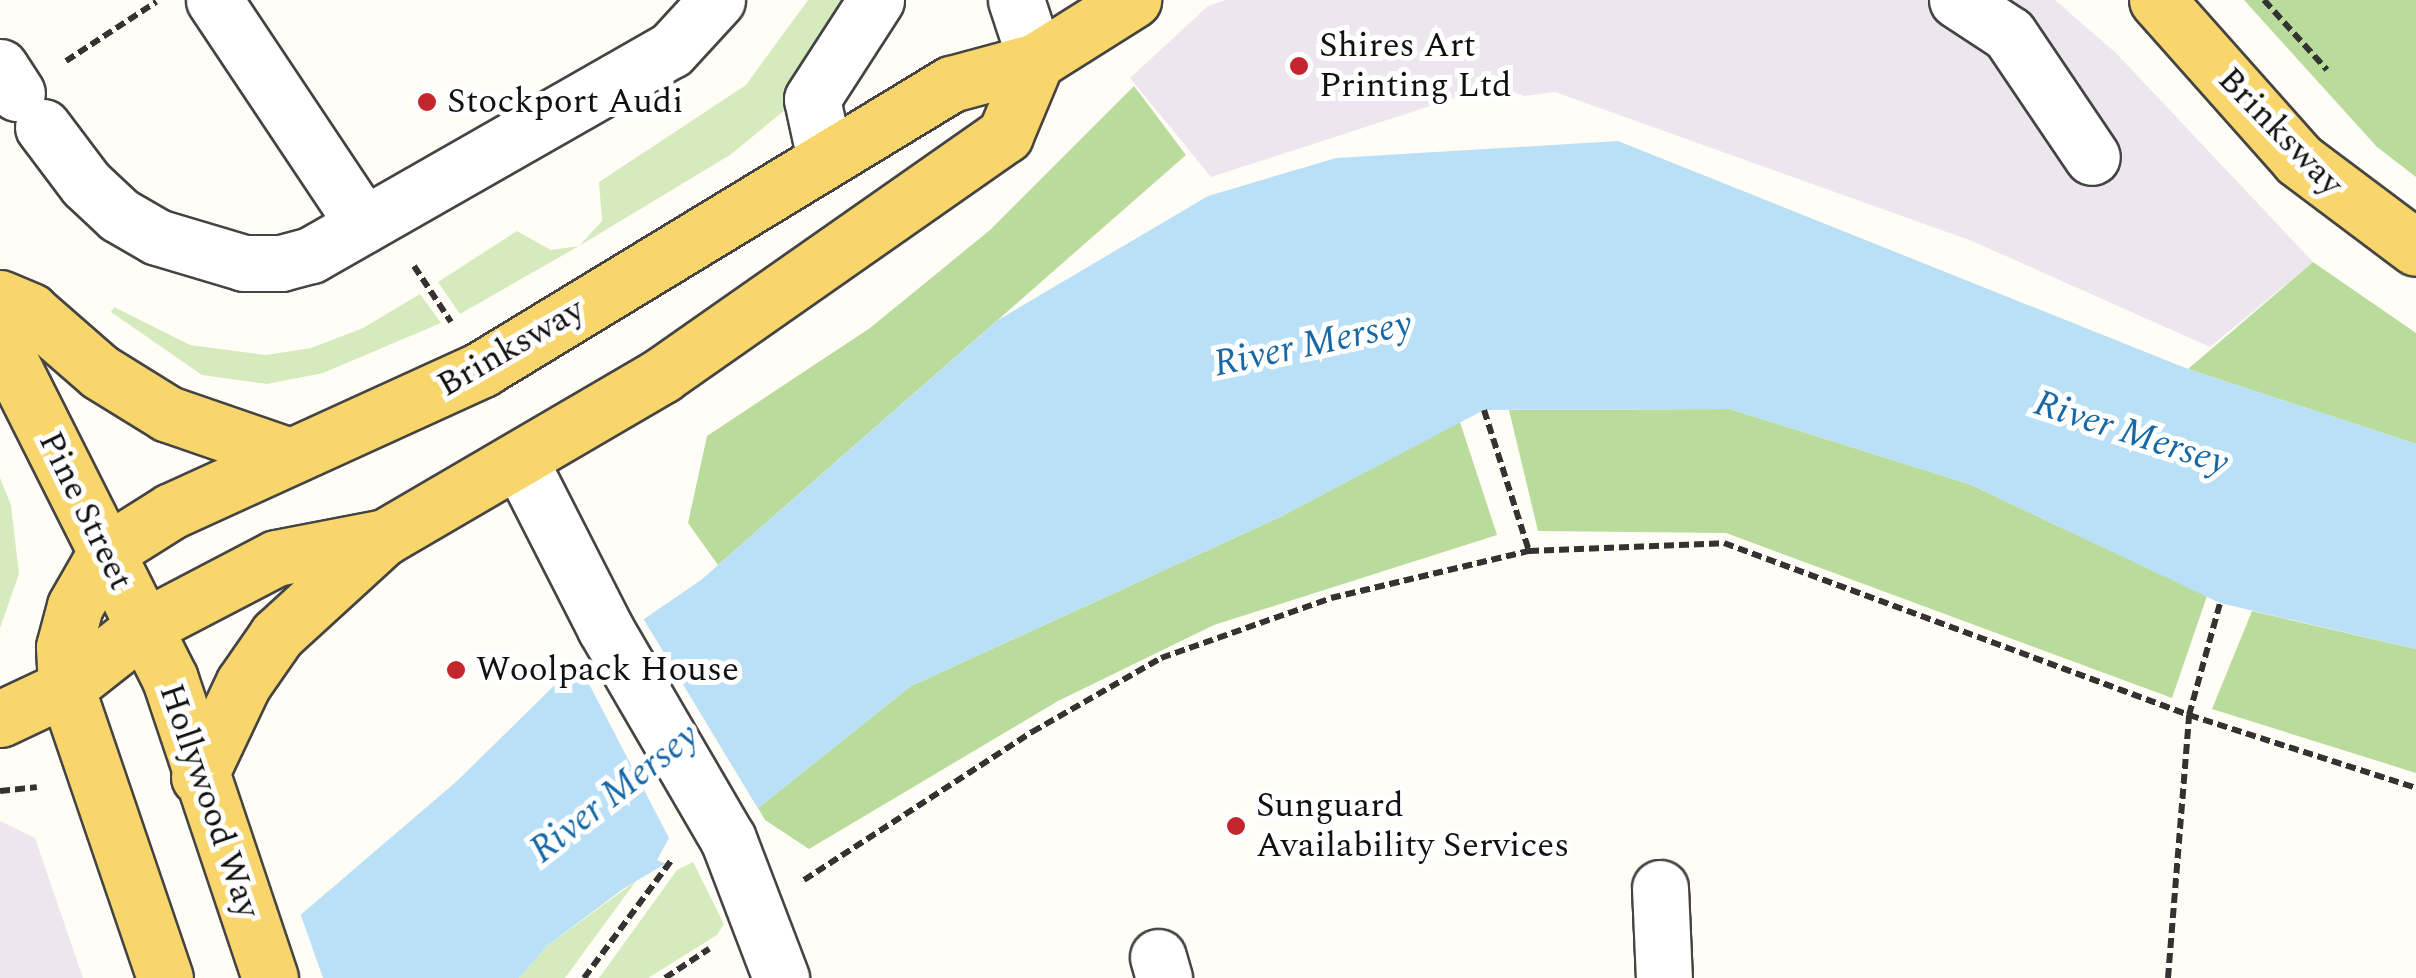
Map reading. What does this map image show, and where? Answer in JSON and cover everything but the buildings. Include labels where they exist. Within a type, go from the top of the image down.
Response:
[{"type":"main road","name":"Brinksway","points":[[66,688],[64,647],[75,606],[106,552],[171,510],[482,369],[951,84],[1036,61],[1134,0]]},
{"type":"main road","name":"Brinksway","points":[[2157,0],[2299,160],[2416,248]]},
{"type":"main road","points":[[204,791],[242,684],[277,635],[385,537],[521,462],[662,375],[1005,135],[1036,61]]},
{"type":"main road","points":[[0,298],[30,311],[100,372],[168,414],[290,456]]},
{"type":"main road","name":"Pine Street","points":[[0,342],[142,628]]},
{"type":"main road","points":[[0,719],[66,688],[142,628],[276,558],[385,537]]},
{"type":"main road","name":"Hollywood Way","points":[[142,628],[170,679],[204,791],[270,978]]},
{"type":"main road","points":[[66,688],[164,978]]},
{"type":"street","points":[[214,0],[364,225]]},
{"type":"street","points":[[20,96],[119,215],[157,237],[216,257],[281,263],[364,225],[671,50],[717,0]]},
{"type":"street","points":[[825,159],[812,99],[876,0]]},
{"type":"street","points":[[1016,0],[1036,61]]},
{"type":"street","points":[[1957,0],[2008,34],[2092,157]]},
{"type":"street","points":[[521,462],[606,628],[728,840],[780,978]]},
{"type":"street","points":[[1660,888],[1664,978]]},
{"type":"path","points":[[20,96],[159,0]]},
{"type":"path","points":[[2264,0],[2327,70]]},
{"type":"path","points":[[1484,410],[1529,551]]},
{"type":"path","points":[[758,912],[908,809],[1162,658],[1331,598],[1529,551],[1724,543],[2189,715],[2416,788]]},
{"type":"path","points":[[2168,978],[2189,715],[2220,603]]},
{"type":"path","points":[[584,978],[668,864]]},
{"type":"shaded area","points":[[1226,0],[2055,0],[2116,53],[2313,262],[2210,347],[1972,241],[1555,92],[1524,96],[1495,85],[1211,177],[1130,78],[1208,6]]},
{"type":"shaded area","points":[[0,821],[35,838],[83,978],[0,978]]},
{"type":"green space","points":[[808,0],[845,0],[785,110],[730,155],[579,246],[602,221],[599,182],[746,85]]},
{"type":"green space","points":[[2244,0],[2416,0],[2416,177],[2377,147]]},
{"type":"green space","points":[[1134,86],[1186,155],[718,565],[688,523],[707,436],[870,328],[990,230]]},
{"type":"green space","points":[[517,231],[551,250],[579,246],[460,314],[438,282]]},
{"type":"green space","points":[[2313,262],[2416,333],[2416,444],[2188,369]]},
{"type":"green space","points":[[420,294],[441,323],[323,373],[267,384],[202,375],[111,312],[114,307],[190,345],[266,355],[311,348],[363,328]]},
{"type":"green space","points":[[1730,409],[1969,484],[2207,596],[2172,698],[1726,533],[1538,531],[1509,410]]},
{"type":"green space","points":[[1460,422],[1497,535],[1214,625],[1058,701],[809,849],[765,820],[758,808],[911,686],[1280,517]]},
{"type":"green space","points":[[0,478],[11,505],[19,574],[0,628]]},
{"type":"green space","points":[[2252,611],[2416,649],[2416,773],[2212,709]]},
{"type":"green space","points":[[693,862],[724,924],[717,935],[648,978],[599,978],[677,870]]},
{"type":"green space","points":[[636,881],[565,978],[519,978],[547,946]]},
{"type":"water","name":"River Mersey","points":[[1618,141],[2188,369],[2416,444],[2416,649],[2220,603],[1969,484],[1730,409],[1484,410],[1280,517],[911,686],[758,808],[623,889],[547,946],[519,978],[227,978],[457,781],[571,669],[701,580],[998,320],[1208,196],[1336,158]]},
{"type":"pier","points":[[641,615],[760,812],[671,866],[657,860],[669,838],[576,659]]},
{"type":"pier","points":[[300,913],[323,978],[222,978],[223,974]]},
{"type":"place","name":"Shires Art Printing Ltd","points":[[1299,66]]},
{"type":"place","name":"Stockport Audi","points":[[427,102]]},
{"type":"place","name":"Woolpack House","points":[[456,670]]},
{"type":"place","name":"Sunguard Availability Services","points":[[1236,826]]}]
